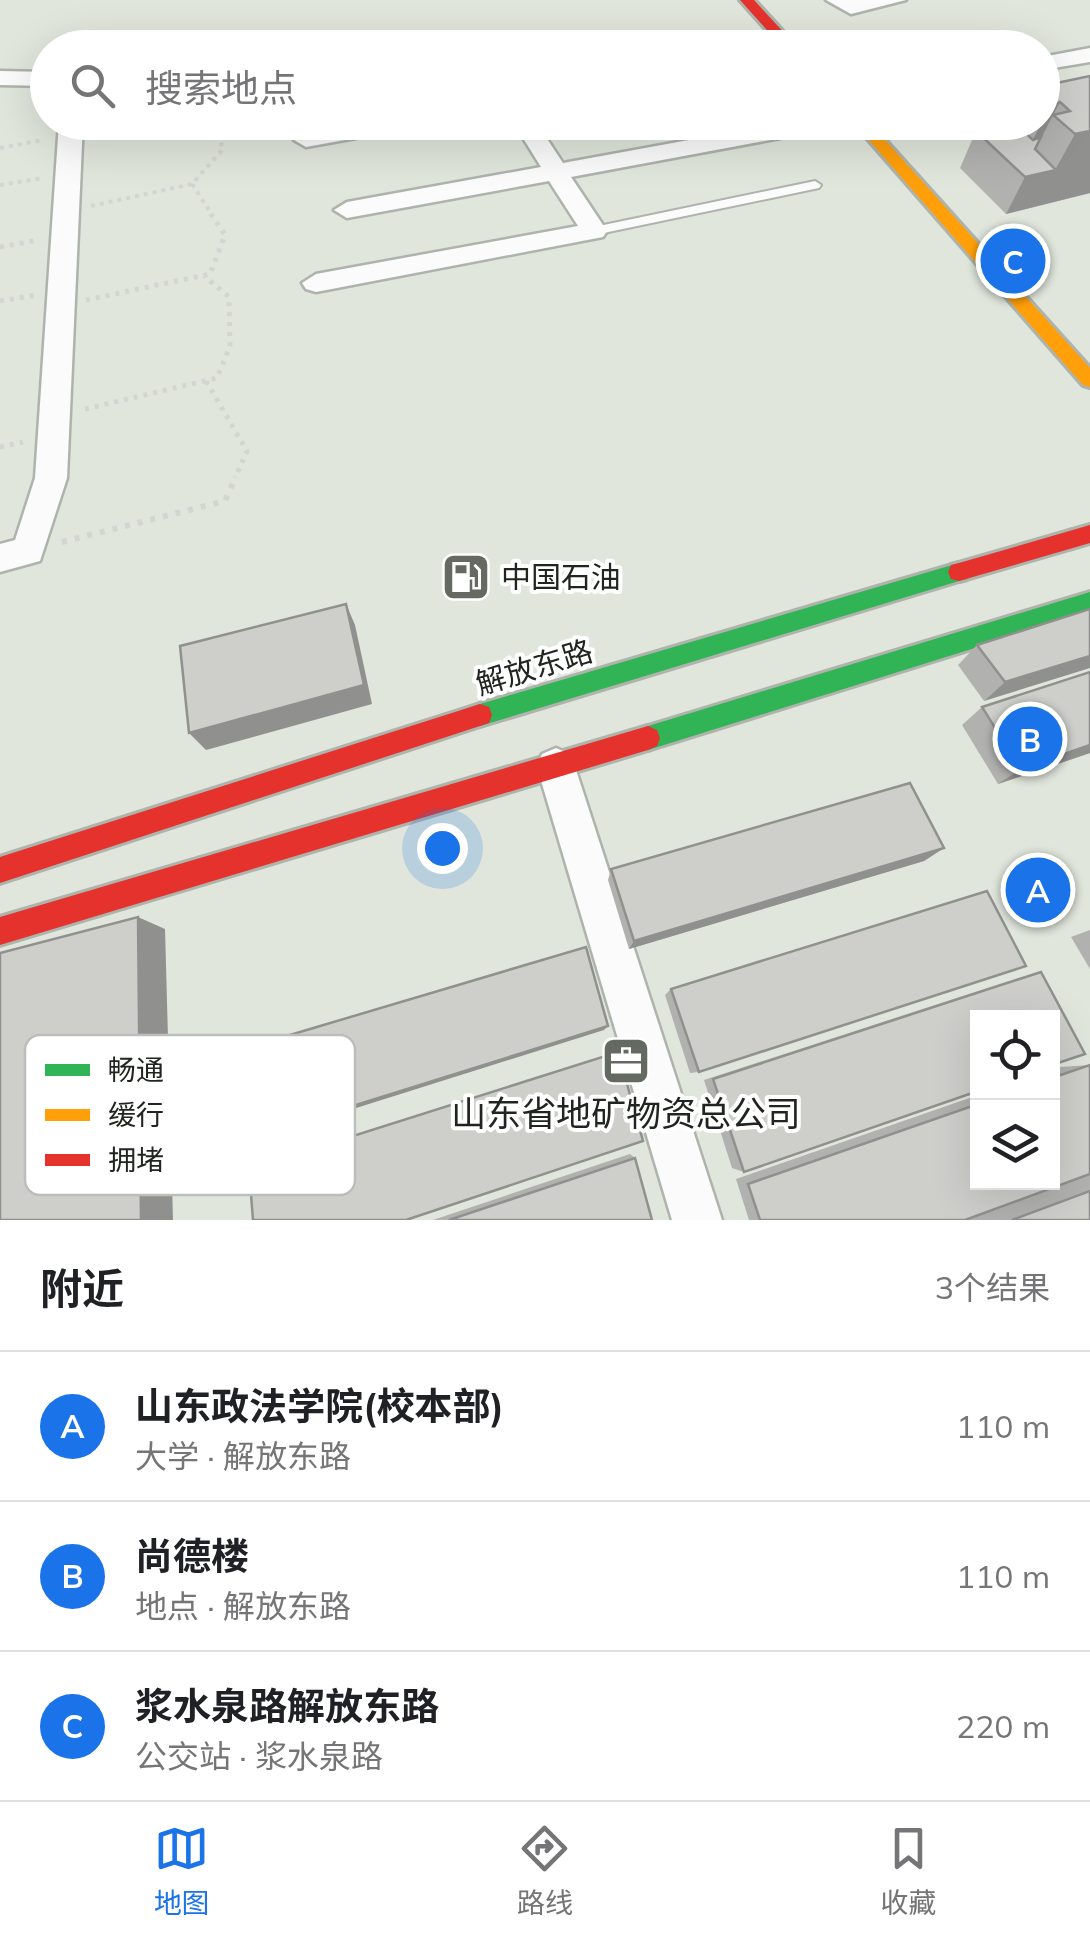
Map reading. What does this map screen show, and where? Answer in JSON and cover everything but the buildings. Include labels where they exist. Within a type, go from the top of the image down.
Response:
[{"type":"main road","points":[[746,0],[774,30]]},
{"type":"main road","points":[[876,140],[1090,380]]},
{"type":"main road","name":"解放东路","points":[[0,870],[541,695],[1090,534]]},
{"type":"main road","points":[[0,931],[1090,602]]},
{"type":"street","points":[[836,0],[851,8],[896,0]]},
{"type":"street","points":[[1060,61],[1090,55]]},
{"type":"street","points":[[0,78],[30,79]]},
{"type":"street","points":[[14,554],[52,478],[58,306],[70,140]]},
{"type":"street","points":[[316,283],[594,231],[552,173],[534,140]]},
{"type":"street","points":[[347,210],[731,140]]},
{"type":"street","points":[[556,766],[697,1220]]},
{"type":"lane","points":[[594,231],[815,185]]},
{"type":"path","points":[[0,148],[30,140]]},
{"type":"path","points":[[66,212],[192,184],[223,149],[220,140]]},
{"type":"path","points":[[0,185],[68,173]]},
{"type":"path","points":[[58,306],[210,274],[225,235],[192,184]]},
{"type":"path","points":[[55,416],[218,378],[230,346],[229,297],[203,275]]},
{"type":"path","points":[[14,554],[225,500],[247,451],[206,381]]},
{"type":"traffic: fast","points":[[480,715],[959,572]]},
{"type":"traffic: fast","points":[[648,738],[1090,602]]},
{"type":"traffic: slow","points":[[876,140],[1090,380]]},
{"type":"traffic: jam","points":[[747,0],[774,30]]},
{"type":"traffic: jam","points":[[959,572],[1090,534]]},
{"type":"traffic: jam","points":[[0,870],[480,715]]},
{"type":"traffic: jam","points":[[0,931],[648,738]]},
{"type":"place","name":"浆水泉路解放东路","points":[[1013,261]]},
{"type":"place","name":"中国石油","points":[[466,577]]},
{"type":"place","name":"尚德楼","points":[[1030,739]]},
{"type":"place","name":"山东政法学院(校本部)","points":[[1038,890]]},
{"type":"place","name":"山东省地矿物资总公司","points":[[626,1061]]}]
